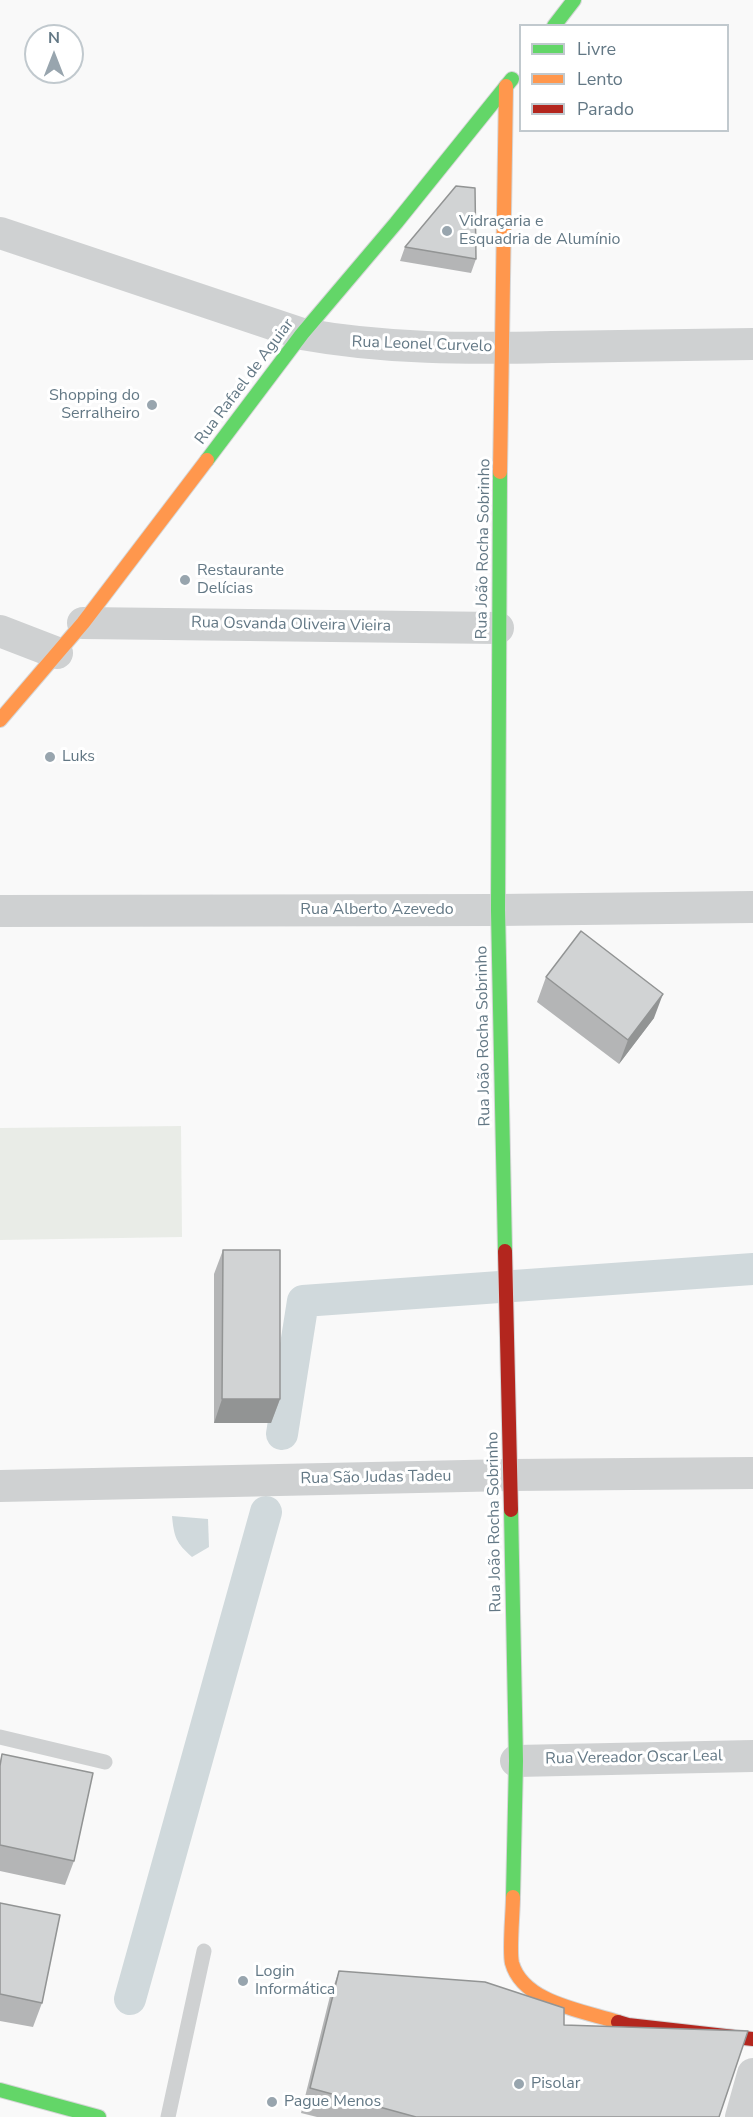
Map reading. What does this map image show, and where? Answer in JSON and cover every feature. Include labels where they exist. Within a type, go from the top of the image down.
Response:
[{"type":"street","points":[[556,24],[574,0]]},
{"type":"street","name":"Rua Rafael de Aguiar","points":[[0,720],[83,623],[302,334],[396,223],[519,69]]},
{"type":"street","name":"Rua João Rocha Sobrinho","points":[[506,86],[504,348],[498,627],[498,910],[516,1761],[512,1962],[522,1982],[544,1999],[628,2025],[753,2039]]},
{"type":"street","name":"Rua Leonel Curvelo","points":[[0,233],[302,334],[385,346],[504,348],[753,344]]},
{"type":"street","name":"Rua Osvanda Oliveira Vieira","points":[[83,623],[498,627]]},
{"type":"street","points":[[0,631],[57,653]]},
{"type":"street","name":"Rua Alberto Azevedo","points":[[0,911],[753,907]]},
{"type":"street","name":"Rua São Judas Tadeu","points":[[0,1486],[511,1475],[753,1473]]},
{"type":"street","name":"Rua Vereador Oscar Leal","points":[[516,1761],[753,1756]]},
{"type":"street","points":[[741,2117],[753,2074]]},
{"type":"street","points":[[0,2090],[99,2117]]},
{"type":"lane","points":[[0,1737],[105,1762]]},
{"type":"lane","points":[[168,2117],[204,1951]]},
{"type":"shaded area","points":[[181,1126],[182,1237],[0,1240],[0,1128]]},
{"type":"shaded area","points":[[172,1516],[208,1519],[209,1547],[192,1557],[182,1548],[177,1539]]},
{"type":"building","name":"Vidraçaria e Esquadria de Alumínio","points":[[456,186],[475,188],[476,259],[405,247]]},
{"type":"building","points":[[581,931],[663,994],[628,1040],[546,977]]},
{"type":"building","points":[[223,1250],[280,1250],[280,1399],[222,1399]]},
{"type":"building","points":[[2,1754],[93,1773],[74,1861],[0,1845]]},
{"type":"building","points":[[0,1903],[60,1915],[42,2003],[0,1994]]},
{"type":"building","name":"Pisolar","points":[[339,1971],[485,1982],[564,2008],[564,2025],[748,2031],[719,2117],[416,2117],[310,2088]]},
{"type":"waterway","points":[[282,1434],[303,1301],[753,1269]]},
{"type":"waterway","points":[[130,1999],[266,1512]]},
{"type":"traffic: fast","points":[[556,24],[574,0]]},
{"type":"traffic: fast","points":[[207,460],[302,334],[396,223],[512,79]]},
{"type":"traffic: fast","points":[[500,472],[498,910],[505,1251]]},
{"type":"traffic: fast","points":[[511,1510],[516,1761],[513,1897]]},
{"type":"traffic: fast","points":[[0,2090],[99,2117]]},
{"type":"traffic: slow","points":[[500,472],[506,86]]},
{"type":"traffic: slow","points":[[0,720],[83,623],[207,460]]},
{"type":"traffic: slow","points":[[513,1897],[511,1957],[518,1977],[528,1988],[556,2003],[618,2022]]},
{"type":"traffic: jam","points":[[505,1251],[511,1510]]},
{"type":"traffic: jam","points":[[618,2022],[753,2039]]},
{"type":"place","name":"Vidraçaria e Esquadria de Alumínio","points":[[447,231]]},
{"type":"place","name":"Shopping do Serralheiro","points":[[152,405]]},
{"type":"place","name":"Restaurante Delícias","points":[[185,580]]},
{"type":"place","name":"Luks","points":[[50,757]]},
{"type":"place","name":"Login Informática","points":[[243,1981]]},
{"type":"place","name":"Pisolar","points":[[519,2084]]},
{"type":"place","name":"Pague Menos","points":[[272,2102]]}]
